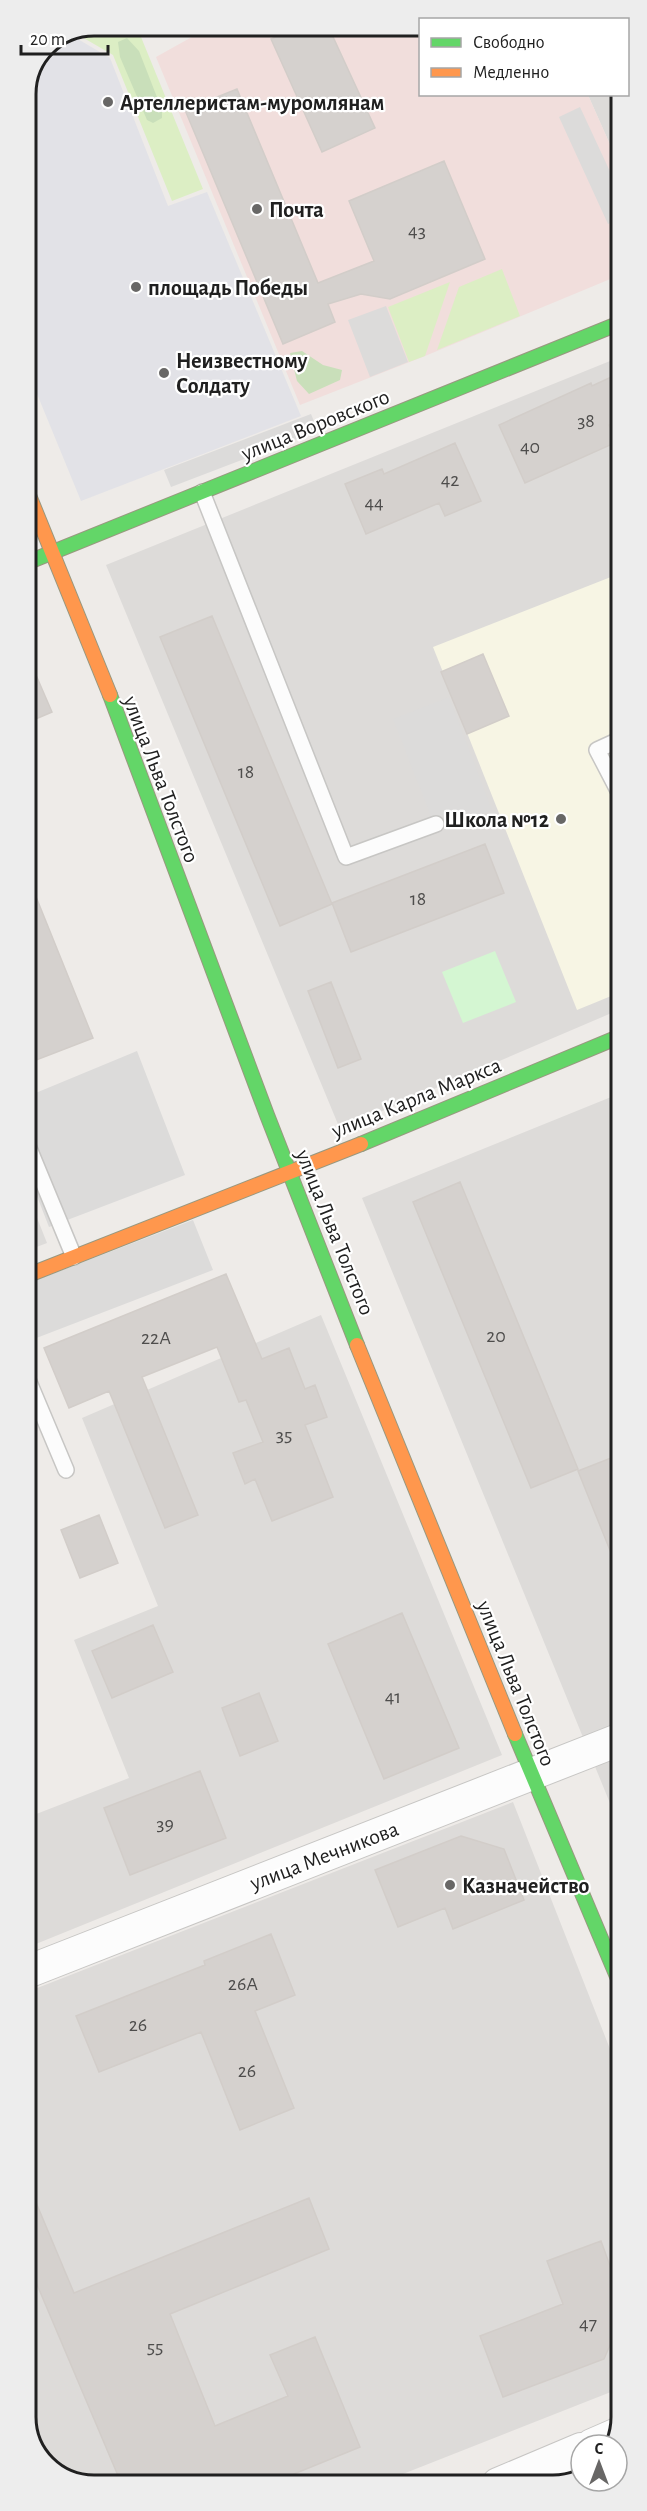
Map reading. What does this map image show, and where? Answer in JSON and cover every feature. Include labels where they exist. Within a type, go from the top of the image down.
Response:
[{"type":"street","name":"улица Воровского","points":[[36,559],[611,327]]},
{"type":"street","name":"улица Льва Толстого","points":[[36,513],[290,1173],[531,1774],[611,1962]]},
{"type":"street","name":"улица Карла Маркса","points":[[36,1272],[290,1173],[611,1040]]},
{"type":"street","name":"улица Мечникова","points":[[36,1968],[611,1742]]},
{"type":"street","points":[[520,2475],[569,2455]]},
{"type":"lane","points":[[202,492],[346,857],[436,824]]},
{"type":"lane","points":[[611,744],[597,750],[611,777]]},
{"type":"lane","points":[[36,1165],[74,1257]]},
{"type":"lane","points":[[36,1399],[66,1470]]},
{"type":"shaded area","points":[[194,36],[419,36],[419,96],[588,96],[611,147],[611,279],[300,405],[156,57]]},
{"type":"shaded area","name":"площадь Победы","points":[[77,38],[110,58],[168,206],[207,192],[301,416],[81,501],[36,391],[37,82],[40,71],[53,53]]},
{"type":"shaded area","points":[[588,96],[611,96],[611,147]]},
{"type":"shaded area","points":[[580,107],[611,174],[611,223],[608,224],[559,117]]},
{"type":"shaded area","points":[[386,306],[408,362],[370,377],[348,320]]},
{"type":"shaded area","points":[[611,361],[611,1013],[340,1129],[106,565]]},
{"type":"shaded area","points":[[311,414],[318,431],[171,487],[164,470]]},
{"type":"shaded area","name":"Школа №12","points":[[611,577],[611,996],[577,1010],[433,647]]},
{"type":"shaded area","points":[[449,697],[492,810],[437,832],[393,719]]},
{"type":"shaded area","points":[[137,1051],[185,1175],[49,1227],[36,1194],[36,1093]]},
{"type":"shaded area","points":[[611,1097],[611,1806],[362,1198]]},
{"type":"shaded area","points":[[36,1215],[47,1243],[36,1247]]},
{"type":"shaded area","points":[[193,1220],[213,1270],[36,1338],[36,1280]]},
{"type":"shaded area","points":[[321,1315],[502,1755],[36,1944],[36,1814],[129,1778],[74,1640],[158,1606],[82,1418]]},
{"type":"shaded area","points":[[513,1802],[611,2052],[611,2392],[400,2475],[90,2475],[71,2471],[56,2461],[48,2453],[39,2436],[36,2418],[36,1988]]},
{"type":"green space","points":[[140,36],[203,189],[172,201],[113,55],[82,37]]},
{"type":"green space","points":[[127,38],[139,51],[162,110],[162,118],[153,123],[147,120],[120,57],[118,42]]},
{"type":"green space","points":[[502,269],[520,316],[437,350],[459,287]]},
{"type":"green space","points":[[450,282],[425,356],[409,362],[388,307]]},
{"type":"green space","points":[[302,351],[323,365],[342,370],[340,380],[309,394],[297,381],[290,353]]},
{"type":"green space","points":[[495,951],[516,1002],[463,1023],[442,972]]},
{"type":"building","points":[[278,36],[333,36],[375,128],[322,152],[271,39]]},
{"type":"building","points":[[237,89],[318,283],[374,261],[349,201],[444,161],[485,259],[390,299],[361,294],[328,304],[335,322],[283,344],[185,110]]},
{"type":"building","points":[[611,377],[611,424],[609,425],[611,445],[525,483],[499,425],[591,383],[592,386]]},
{"type":"building","points":[[455,443],[481,501],[445,516],[439,503],[366,534],[345,484],[382,469],[384,474]]},
{"type":"building","points":[[212,616],[332,904],[280,926],[160,637]]},
{"type":"building","points":[[483,654],[509,716],[467,734],[441,672]]},
{"type":"building","points":[[36,675],[52,712],[36,719]]},
{"type":"building","points":[[485,844],[504,893],[351,952],[332,903]]},
{"type":"building","points":[[36,897],[93,1038],[36,1060]]},
{"type":"building","points":[[331,982],[361,1059],[338,1068],[308,991]]},
{"type":"building","points":[[460,1182],[578,1469],[531,1488],[413,1202]]},
{"type":"building","points":[[226,1274],[262,1359],[289,1348],[305,1389],[315,1385],[327,1417],[305,1425],[333,1497],[272,1521],[255,1479],[245,1484],[233,1453],[263,1442],[246,1400],[239,1402],[217,1347],[142,1377],[198,1515],[165,1528],[109,1391],[69,1408],[44,1348]]},
{"type":"building","points":[[611,1458],[611,1553],[578,1471]]},
{"type":"building","points":[[99,1515],[118,1563],[80,1578],[61,1530]]},
{"type":"building","points":[[402,1613],[459,1748],[384,1779],[328,1644]]},
{"type":"building","points":[[153,1625],[173,1672],[112,1698],[92,1651]]},
{"type":"building","points":[[259,1693],[278,1741],[240,1756],[222,1708]]},
{"type":"building","points":[[200,1771],[226,1838],[130,1875],[104,1808]]},
{"type":"building","name":"Казначейство","points":[[461,1836],[504,1849],[524,1900],[453,1929],[445,1908],[398,1927],[375,1870]]},
{"type":"building","points":[[271,1934],[295,1995],[255,2011],[294,2108],[240,2130],[201,2032],[99,2072],[76,2016],[205,1965],[204,1961]]},
{"type":"building","points":[[309,2198],[329,2249],[170,2314],[215,2426],[288,2396],[270,2355],[315,2337],[360,2447],[291,2475],[118,2475],[36,2282],[36,2202],[74,2293]]},
{"type":"building","points":[[601,2241],[611,2268],[611,2343],[604,2359],[503,2397],[480,2336],[563,2304],[547,2261]]},
{"type":"traffic: fast","points":[[36,559],[611,327]]},
{"type":"traffic: fast","points":[[110,695],[267,1115],[357,1345]]},
{"type":"traffic: fast","points":[[361,1144],[611,1040]]},
{"type":"traffic: fast","points":[[515,1734],[611,1962]]},
{"type":"traffic: slow","points":[[36,513],[110,695]]},
{"type":"traffic: slow","points":[[36,1272],[361,1144]]},
{"type":"traffic: slow","points":[[357,1345],[515,1734]]},
{"type":"place","name":"Артеллеристам-муромлянам","points":[[108,102]]},
{"type":"place","name":"Почта","points":[[257,209]]},
{"type":"place","name":"площадь Победы","points":[[136,287]]},
{"type":"place","name":"Неизвестному Солдату","points":[[164,373]]},
{"type":"place","name":"Школа №12","points":[[561,819]]},
{"type":"place","name":"Казначейство","points":[[450,1885]]}]
